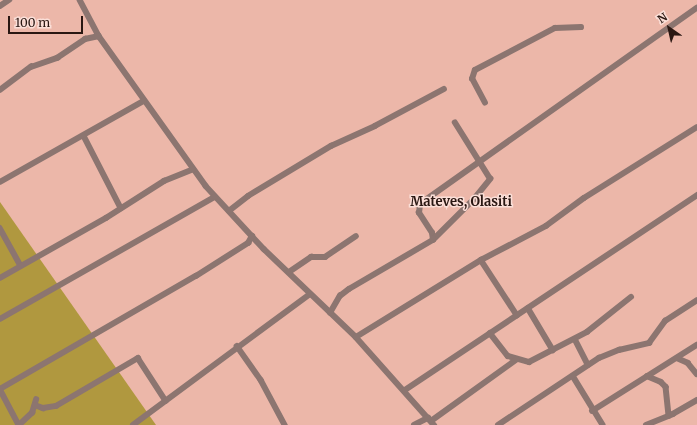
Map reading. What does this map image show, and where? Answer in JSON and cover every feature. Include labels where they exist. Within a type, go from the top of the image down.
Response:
[{"type":"street","points":[[0,6],[9,0]]},
{"type":"street","points":[[80,0],[100,36],[144,101],[193,169],[215,196],[252,236],[310,294],[356,337],[405,390],[431,421]]},
{"type":"street","points":[[433,240],[432,233],[419,213],[420,204],[697,8]]},
{"type":"street","points":[[485,103],[472,79],[476,70],[555,28],[581,27]]},
{"type":"street","points":[[0,90],[31,67],[60,56],[85,38],[100,36]]},
{"type":"street","points":[[229,211],[248,196],[331,146],[375,126],[444,89]]},
{"type":"street","points":[[0,182],[144,101]]},
{"type":"street","points":[[330,313],[343,294],[433,240],[490,180],[455,123]]},
{"type":"street","points":[[356,337],[482,260],[546,226],[584,198],[697,127]]},
{"type":"street","points":[[84,136],[121,208]]},
{"type":"street","points":[[0,278],[121,208],[164,181],[193,169]]},
{"type":"street","points":[[405,390],[697,195]]},
{"type":"street","points":[[0,319],[215,196]]},
{"type":"street","points":[[0,228],[21,266]]},
{"type":"street","points":[[166,401],[138,358],[56,406],[43,408],[35,403],[29,416],[19,425],[0,389],[196,276],[248,243],[252,236]]},
{"type":"street","points":[[289,272],[311,257],[325,257],[356,236]]},
{"type":"street","points":[[482,260],[517,315]]},
{"type":"street","points":[[133,425],[237,346],[310,294]]},
{"type":"street","points":[[490,333],[502,351],[516,360],[529,362],[575,339],[631,297]]},
{"type":"street","points":[[498,425],[608,353],[649,342],[665,321],[697,300]]},
{"type":"street","points":[[528,308],[553,350]]},
{"type":"street","points":[[575,339],[588,365]]},
{"type":"street","points":[[237,346],[261,380],[285,425]]},
{"type":"street","points":[[592,410],[697,346]]},
{"type":"street","points":[[677,358],[688,363],[697,374]]},
{"type":"street","points":[[414,425],[431,421],[516,360]]},
{"type":"street","points":[[573,376],[592,410],[603,425]]},
{"type":"street","points":[[647,376],[661,382],[666,387],[669,416]]},
{"type":"street","points":[[646,425],[669,416],[697,400]]},
{"type":"street","points":[[659,419],[663,425]]},
{"type":"shaded area","points":[[0,202],[156,425],[0,425]]},
{"type":"district","name":"Mateves, Olasiti","points":[[461,202]]}]
